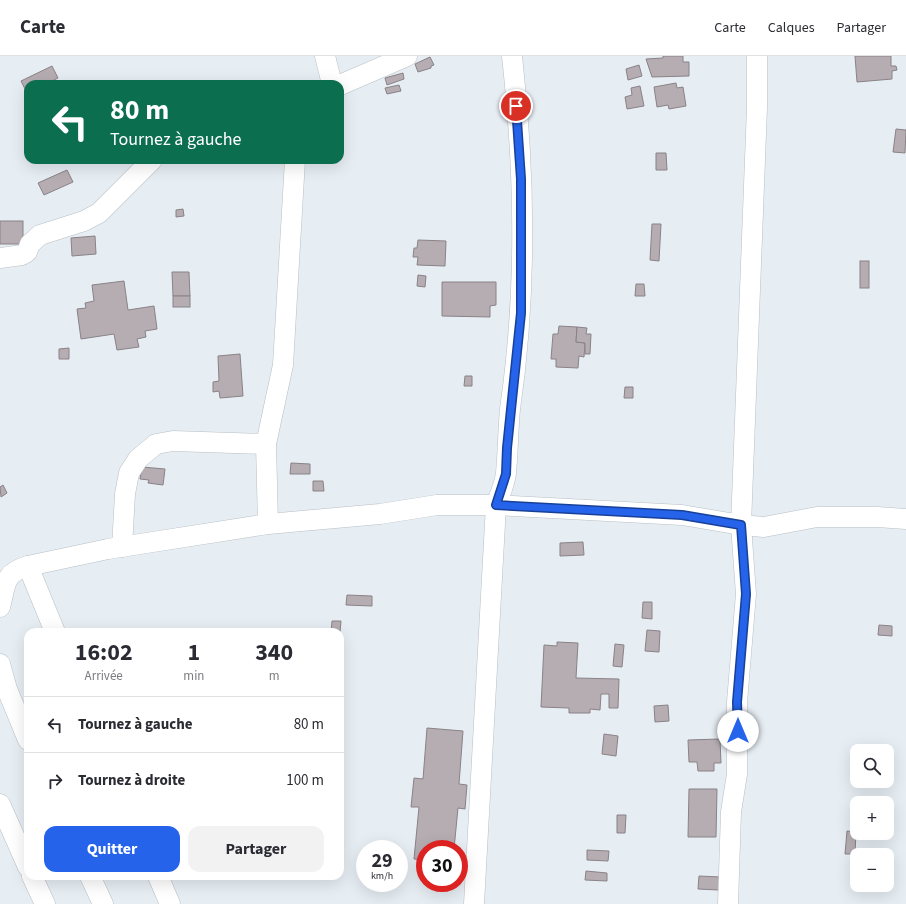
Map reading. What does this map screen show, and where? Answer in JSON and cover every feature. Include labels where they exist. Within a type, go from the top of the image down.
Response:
[{"type":"street","points":[[325,56],[331,80]]},
{"type":"street","points":[[344,83],[408,56]]},
{"type":"street","points":[[474,904],[496,505],[506,474],[507,448],[521,313],[521,179],[512,56]]},
{"type":"street","points":[[728,904],[731,812],[737,774],[737,702],[746,594],[741,525],[757,107],[757,56]]},
{"type":"street","points":[[0,258],[22,255],[27,252],[30,244],[40,235],[84,221],[99,213],[148,164]]},
{"type":"street","points":[[268,524],[266,444],[283,365],[295,164]]},
{"type":"street","points":[[122,547],[125,494],[129,473],[138,459],[156,444],[172,441],[266,444]]},
{"type":"street","points":[[0,607],[7,580],[11,573],[28,566],[122,547],[268,524],[380,514],[437,505],[496,505],[682,515],[741,525],[764,527],[803,519],[839,516],[906,519]]},
{"type":"street","points":[[28,566],[53,628]]},
{"type":"street","points":[[0,664],[7,689],[24,730]]},
{"type":"street","points":[[0,804],[24,858]]},
{"type":"street","points":[[34,880],[45,904]]},
{"type":"street","points":[[92,880],[103,904]]},
{"type":"street","points":[[160,880],[170,904]]},
{"type":"building","points":[[663,56],[683,56],[683,62],[689,62],[689,76],[652,77],[646,59],[663,58]]},
{"type":"building","points":[[855,56],[891,56],[891,66],[896,66],[897,70],[892,71],[892,79],[857,82]]},
{"type":"building","points":[[430,57],[434,65],[431,66],[431,68],[418,72],[415,64]]},
{"type":"building","points":[[639,65],[642,76],[628,80],[626,69]]},
{"type":"building","points":[[52,66],[58,78],[54,80],[24,80],[24,87],[21,81]]},
{"type":"building","points":[[403,73],[404,79],[387,85],[385,78]]},
{"type":"building","points":[[676,83],[677,88],[683,87],[686,106],[669,109],[668,105],[657,107],[654,87]]},
{"type":"building","points":[[399,85],[401,91],[387,94],[385,88]]},
{"type":"building","points":[[640,86],[644,106],[627,109],[625,97],[632,95],[631,88]]},
{"type":"building","points":[[896,129],[906,130],[905,153],[893,152]]},
{"type":"building","points":[[656,153],[666,153],[667,170],[656,170]]},
{"type":"building","points":[[67,170],[73,182],[44,195],[38,183]]},
{"type":"building","points":[[183,209],[184,216],[176,217],[176,210]]},
{"type":"building","points":[[0,221],[23,221],[23,244],[0,244]]},
{"type":"building","points":[[652,224],[661,224],[659,261],[650,260]]},
{"type":"building","points":[[95,236],[96,254],[72,256],[71,238]]},
{"type":"building","points":[[418,240],[446,241],[445,266],[417,265],[418,257],[413,257],[414,248],[417,248]]},
{"type":"building","points":[[860,261],[869,261],[869,288],[860,288]]},
{"type":"building","points":[[172,272],[189,272],[190,296],[173,296]]},
{"type":"building","points":[[418,275],[426,276],[425,287],[417,286]]},
{"type":"building","points":[[124,281],[128,310],[154,306],[157,329],[145,331],[146,337],[137,339],[139,347],[117,350],[114,334],[81,339],[77,309],[86,308],[85,303],[94,301],[92,285]]},
{"type":"building","points":[[442,282],[496,282],[496,305],[490,306],[490,317],[442,316]]},
{"type":"building","points":[[636,284],[644,284],[645,296],[635,296]]},
{"type":"building","points":[[173,296],[190,296],[190,307],[173,307]]},
{"type":"building","points":[[559,326],[577,327],[576,342],[585,343],[584,357],[579,356],[578,368],[556,367],[556,359],[551,359],[553,334],[558,334]]},
{"type":"building","points":[[577,327],[587,328],[586,334],[591,334],[590,354],[585,354],[585,343],[576,342]]},
{"type":"building","points":[[69,348],[69,359],[59,359],[59,349]]},
{"type":"building","points":[[240,354],[243,396],[220,398],[219,391],[213,392],[213,382],[219,381],[218,356]]},
{"type":"building","points":[[465,376],[472,376],[472,386],[464,386]]},
{"type":"building","points":[[625,387],[633,387],[633,398],[624,398]]},
{"type":"building","points":[[291,463],[310,464],[310,474],[290,474]]},
{"type":"building","points":[[142,467],[165,469],[163,485],[148,483],[149,480],[140,479]]},
{"type":"building","points":[[313,481],[323,481],[324,491],[313,491]]},
{"type":"building","points":[[3,485],[7,493],[1,497],[0,487]]},
{"type":"building","points":[[583,542],[584,555],[560,556],[560,543]]},
{"type":"building","points":[[347,595],[372,596],[372,606],[346,605]]},
{"type":"building","points":[[643,602],[652,602],[652,619],[642,618]]},
{"type":"building","points":[[332,621],[341,621],[340,628],[331,628]]},
{"type":"building","points":[[879,625],[892,626],[892,636],[878,635]]},
{"type":"building","points":[[647,630],[660,631],[659,652],[645,651]]},
{"type":"building","points":[[557,642],[578,643],[576,678],[619,679],[618,708],[609,708],[609,694],[601,694],[600,710],[590,709],[590,713],[569,713],[569,708],[541,707],[544,645],[557,646]]},
{"type":"building","points":[[615,644],[624,645],[622,667],[613,666]]},
{"type":"building","points":[[668,705],[669,721],[655,722],[654,706]]},
{"type":"building","points":[[427,728],[463,731],[459,784],[467,785],[465,809],[458,808],[455,840],[416,840],[416,859],[414,859],[419,807],[411,807],[414,778],[423,779]]},
{"type":"building","points":[[604,734],[618,736],[616,756],[602,754]]},
{"type":"building","points":[[720,739],[721,763],[714,763],[714,771],[698,771],[697,762],[689,762],[688,740]]},
{"type":"building","points":[[689,789],[717,789],[716,837],[688,837]]},
{"type":"building","points":[[617,815],[626,815],[625,833],[617,833]]},
{"type":"building","points":[[847,831],[850,831],[850,840],[856,840],[855,848],[850,848],[850,854],[845,854]]},
{"type":"building","points":[[587,850],[609,851],[608,861],[587,860]]},
{"type":"building","points":[[586,871],[607,873],[607,881],[585,880]]},
{"type":"building","points":[[699,876],[720,877],[719,890],[698,889]]},
{"type":"route","points":[[516,106],[521,179],[521,313],[515,379],[510,410],[506,474],[496,505],[570,508],[602,512],[682,515],[741,525],[746,594],[737,702],[738,731]]}]
